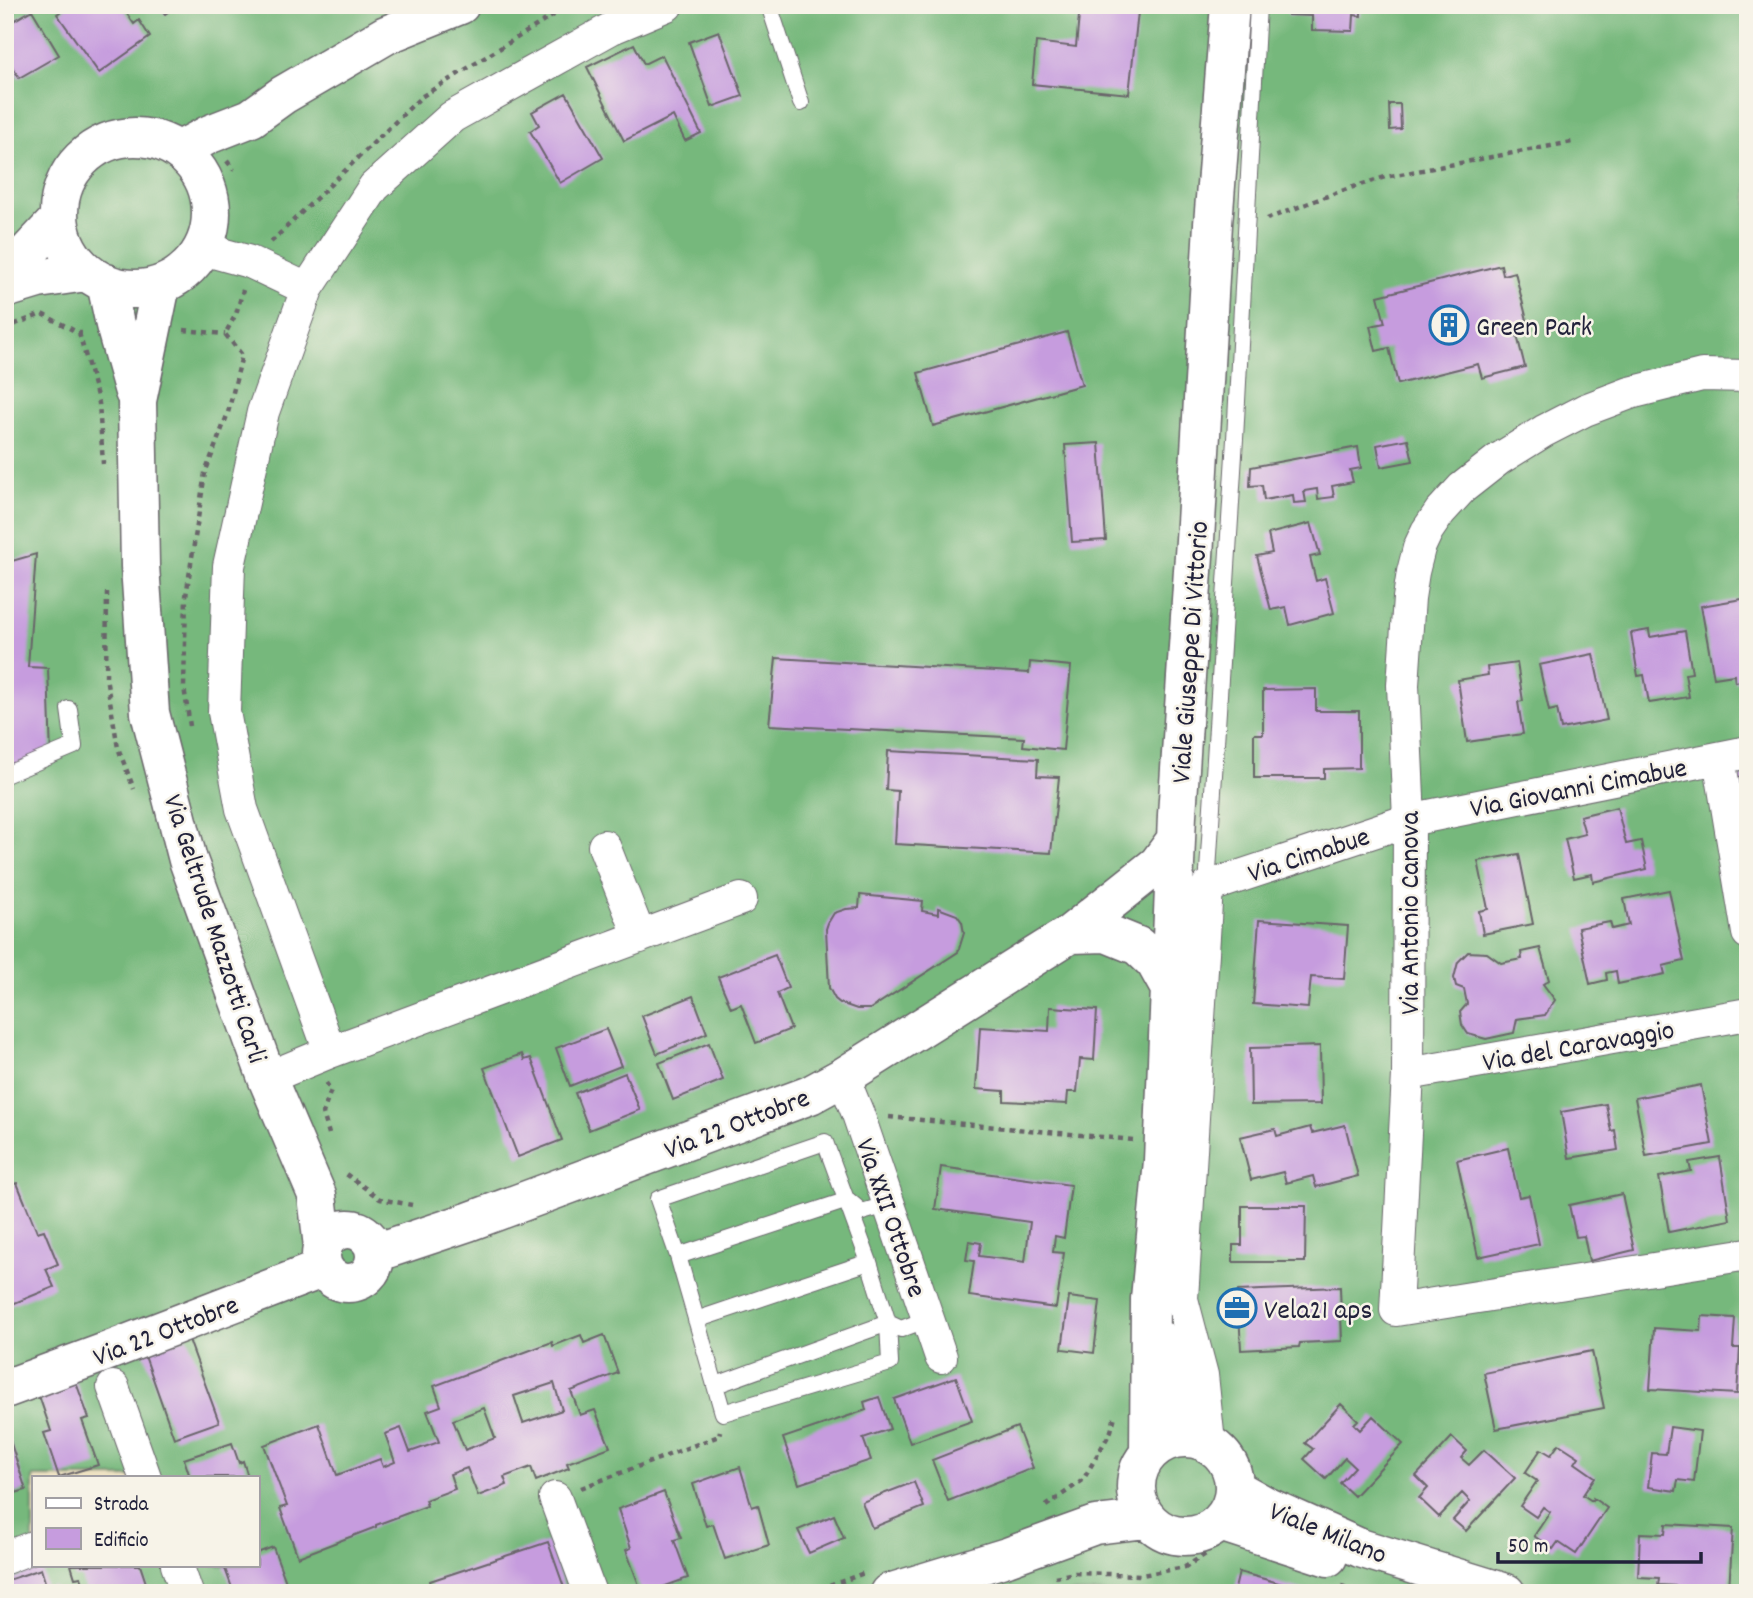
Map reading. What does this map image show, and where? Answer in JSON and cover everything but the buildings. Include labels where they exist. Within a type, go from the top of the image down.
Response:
[{"type":"street","points":[[180,150],[210,134],[251,118],[284,95],[386,35],[460,5]]},
{"type":"street","points":[[320,1056],[242,809],[224,712],[229,566],[263,412],[307,289],[374,187],[452,117],[612,28],[667,5]]},
{"type":"street","name":"Viale Giuseppe Di Vittorio","points":[[1200,1440],[1202,1375],[1182,1299],[1166,1155],[1175,841],[1212,540],[1218,439],[1229,224],[1230,5]]},
{"type":"street","points":[[209,193],[251,118]]},
{"type":"street","points":[[5,289],[38,279],[96,278],[124,288],[142,289],[161,285],[177,276],[192,264],[203,249],[210,230],[212,211],[209,193],[198,169],[180,150],[160,140],[139,136],[117,138],[97,146],[80,159],[67,177],[60,197],[59,219],[63,239],[72,257],[96,278]]},
{"type":"street","points":[[5,269],[28,252],[59,219]]},
{"type":"street","points":[[203,249],[250,262],[307,289]]},
{"type":"street","name":"Via Geltrude Mazzotti Carli","points":[[96,278],[115,325],[137,401]]},
{"type":"street","name":"Via Geltrude Mazzotti Carli","points":[[161,285],[137,401],[140,566],[150,713],[188,860],[267,1078],[317,1195],[344,1250]]},
{"type":"street","name":"Via Antonio Canova","points":[[1748,376],[1702,375],[1630,393],[1585,410],[1544,431],[1499,459],[1462,488],[1440,512],[1419,548],[1409,598],[1403,685],[1409,820],[1408,1073],[1396,1310],[1748,1254]]},
{"type":"street","points":[[1733,755],[1748,933]]},
{"type":"street","name":"Via Giovanni Cimabue","points":[[1409,820],[1733,755]]},
{"type":"street","name":"Via Cimabue","points":[[1207,887],[1409,820]]},
{"type":"street","name":"Via 22 Ottobre","points":[[5,1389],[103,1353],[344,1250],[481,1217],[810,1095],[1070,934],[1158,864],[1175,841]]},
{"type":"street","points":[[604,846],[640,937]]},
{"type":"street","name":"Viale Giuseppe Di Vittorio","points":[[1149,1452],[1150,1299],[1166,1155],[1207,887]]},
{"type":"street","points":[[267,1078],[741,899]]},
{"type":"street","points":[[1070,934],[1106,933],[1138,946],[1155,962],[1170,989]]},
{"type":"street","name":"Via del Caravaggio","points":[[1408,1073],[1748,1014]]},
{"type":"street","name":"Via XXII Ottobre","points":[[843,1077],[890,1204],[941,1357]]},
{"type":"street","name":"Viale Giuseppe Di Vittorio","points":[[1150,1299],[1200,1440]]},
{"type":"street","points":[[113,1387],[145,1476]]},
{"type":"street","points":[[1176,1438],[1200,1440],[1220,1451],[1233,1475],[1223,1519],[1199,1534],[1175,1536],[1160,1530],[1147,1519],[1139,1507],[1136,1478],[1149,1452],[1161,1443],[1176,1438]]},
{"type":"street","points":[[555,1498],[590,1593]]},
{"type":"street","name":"Viale Milano","points":[[1223,1519],[1266,1506],[1360,1548],[1506,1593]]},
{"type":"street","points":[[882,1581],[1007,1557],[1095,1525],[1147,1519]]},
{"type":"street","name":"Viale Milano","points":[[1223,1519],[1441,1593]]},
{"type":"street","points":[[5,1558],[32,1547]]},
{"type":"street","points":[[177,1566],[187,1593]]},
{"type":"lane","points":[[769,5],[801,103]]},
{"type":"lane","points":[[1229,224],[1258,5]]},
{"type":"lane","points":[[1207,887],[1212,540]]},
{"type":"lane","points":[[5,775],[74,746],[69,709]]},
{"type":"lane","points":[[825,1142],[848,1200],[888,1323],[890,1363],[723,1413],[678,1256],[658,1199],[825,1142]]},
{"type":"lane","points":[[848,1200],[862,1212],[890,1204]]},
{"type":"lane","points":[[678,1256],[848,1200]]},
{"type":"lane","points":[[696,1321],[869,1262]]},
{"type":"lane","points":[[716,1385],[888,1323],[901,1329],[928,1320]]},
{"type":"path","points":[[192,738],[184,687],[186,596],[205,473],[228,414],[242,355],[225,334],[236,314],[250,262],[421,97],[570,5]]},
{"type":"path","points":[[1229,224],[1270,218],[1385,177],[1572,142]]},
{"type":"path","points":[[5,328],[42,314],[79,333]]},
{"type":"path","points":[[320,1056],[331,1090],[323,1113],[329,1136]]},
{"type":"path","points":[[858,1114],[1166,1155]]},
{"type":"path","points":[[342,1167],[347,1176],[380,1199],[422,1207]]},
{"type":"path","points":[[1044,1507],[1083,1480],[1111,1431],[1118,1407]]},
{"type":"path","points":[[555,1498],[719,1436],[723,1413]]},
{"type":"path","points":[[1048,1578],[1075,1573],[1142,1574],[1185,1567],[1223,1519]]},
{"type":"path","points":[[811,1593],[882,1581]]},
{"type":"path","points":[[1338,1585],[1363,1593]]},
{"type":"green space","points":[[5,5],[1748,5],[1748,1593],[5,1593]]},
{"type":"place","name":"Green Park","points":[[1449,325]]},
{"type":"place","name":"Vela21 aps","points":[[1237,1308]]}]
